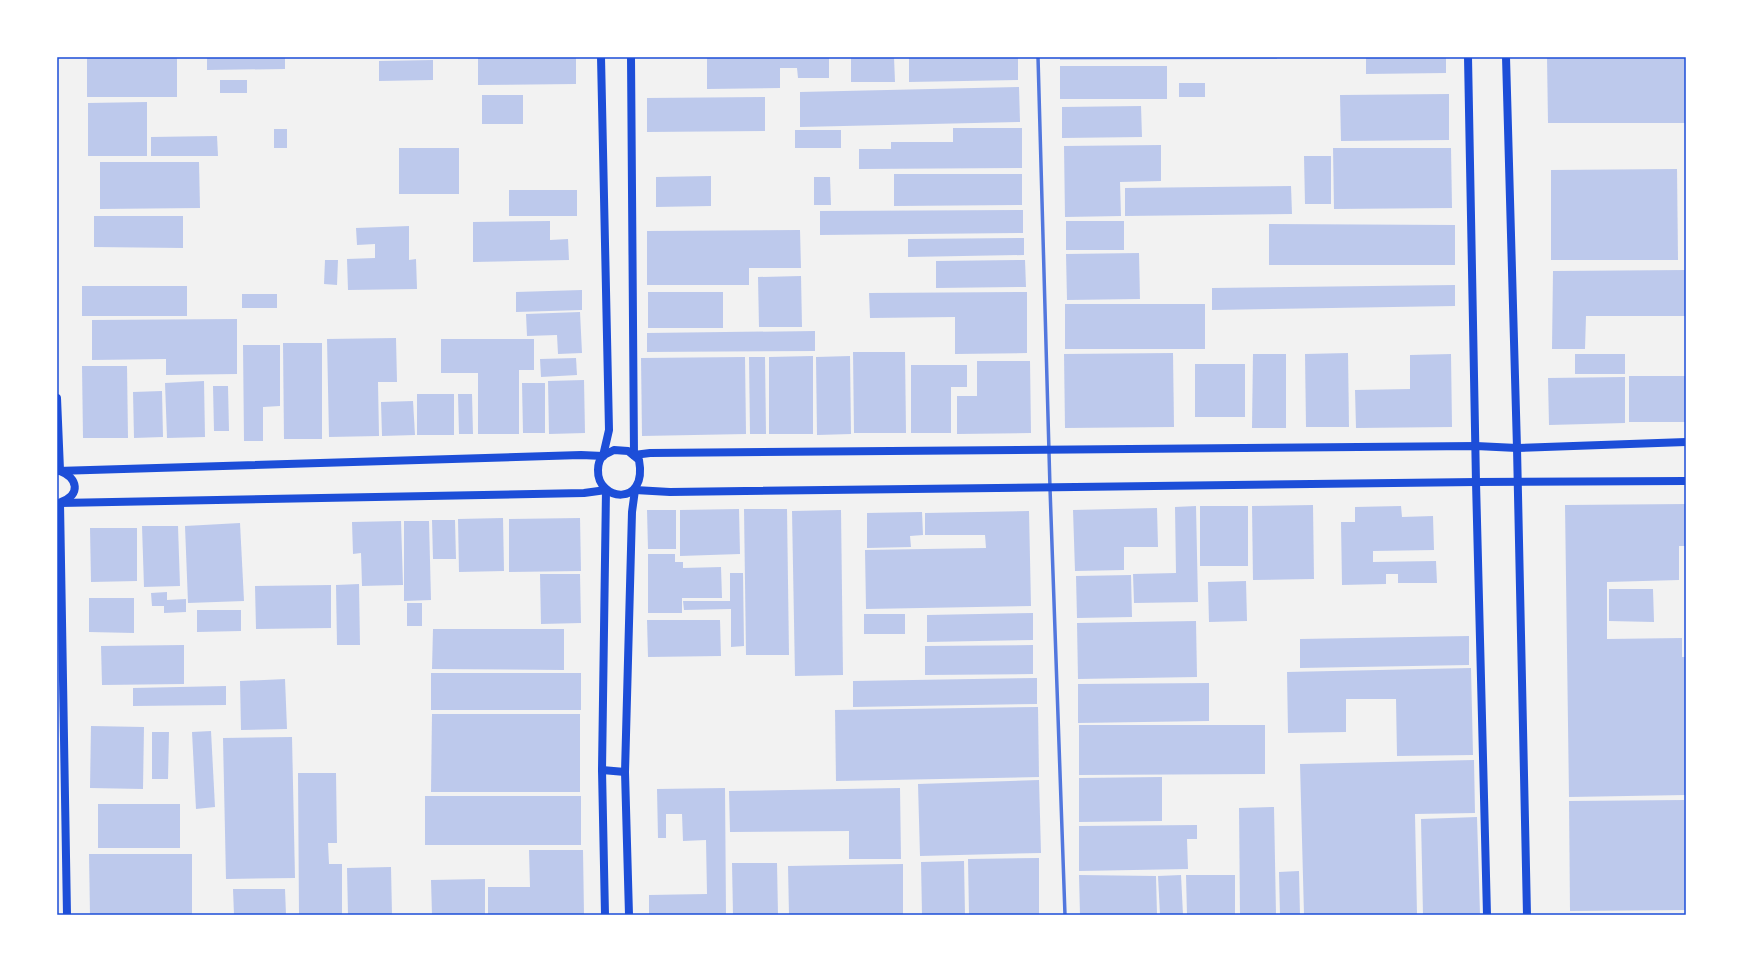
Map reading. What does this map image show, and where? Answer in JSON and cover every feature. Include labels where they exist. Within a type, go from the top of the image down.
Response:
[{"type":"main road","points":[[601,57],[609,430],[603,456],[598,463],[598,473],[600,482],[606,490],[613,494],[625,494],[635,490],[678,492],[1476,482],[1686,481]]},
{"type":"main road","points":[[631,57],[634,455]]},
{"type":"main road","points":[[1468,57],[1476,482],[1487,915]]},
{"type":"main road","points":[[1506,57],[1518,448],[1527,915]]},
{"type":"main road","points":[[57,398],[58,471]]},
{"type":"main road","points":[[634,455],[658,453],[1476,446],[1518,448],[1686,442]]},
{"type":"main road","points":[[58,471],[581,455],[603,456],[614,450],[628,451],[634,455],[639,460],[641,470],[640,481],[635,490],[632,512],[626,772],[629,915]]},
{"type":"main road","points":[[58,471],[69,474],[74,482],[75,492],[69,500],[58,502]]},
{"type":"main road","points":[[58,502],[584,493],[606,490]]},
{"type":"main road","points":[[605,915],[602,770],[606,490]]},
{"type":"main road","points":[[58,502],[67,915]]},
{"type":"main road","points":[[602,770],[626,772]]},
{"type":"street","points":[[1038,57],[1050,488],[1065,915]]},
{"type":"building","points":[[87,57],[177,57],[177,97],[87,97]]},
{"type":"building","points":[[207,57],[285,57],[285,69],[207,70]]},
{"type":"building","points":[[478,57],[576,57],[576,84],[478,85]]},
{"type":"building","points":[[707,57],[829,57],[829,78],[798,78],[797,68],[780,68],[780,88],[707,89]]},
{"type":"building","points":[[851,57],[894,57],[895,82],[851,82]]},
{"type":"building","points":[[909,57],[1018,57],[1018,80],[909,82]]},
{"type":"building","points":[[1060,57],[1277,57],[1277,59],[1060,60]]},
{"type":"building","points":[[1366,57],[1446,57],[1446,73],[1366,74]]},
{"type":"building","points":[[1547,57],[1686,57],[1686,123],[1548,123]]},
{"type":"building","points":[[433,60],[433,80],[379,81],[379,61]]},
{"type":"building","points":[[1060,66],[1167,66],[1167,99],[1060,99]]},
{"type":"building","points":[[220,80],[247,80],[247,93],[220,93]]},
{"type":"building","points":[[1179,83],[1205,83],[1205,97],[1179,97]]},
{"type":"building","points":[[1019,87],[1020,122],[800,127],[800,92]]},
{"type":"building","points":[[1449,94],[1449,140],[1341,141],[1340,95]]},
{"type":"building","points":[[482,95],[523,95],[523,124],[482,124]]},
{"type":"building","points":[[765,97],[765,131],[647,132],[647,98]]},
{"type":"building","points":[[147,102],[147,156],[88,156],[88,103]]},
{"type":"building","points":[[1141,106],[1142,137],[1062,138],[1062,107]]},
{"type":"building","points":[[953,128],[1022,128],[1022,168],[859,169],[859,149],[891,149],[891,142],[953,142]]},
{"type":"building","points":[[274,129],[287,129],[287,148],[274,148]]},
{"type":"building","points":[[795,130],[841,130],[841,148],[795,148]]},
{"type":"building","points":[[217,136],[218,156],[151,156],[151,137]]},
{"type":"building","points":[[1161,145],[1161,181],[1120,182],[1121,216],[1065,217],[1064,146]]},
{"type":"building","points":[[399,148],[459,148],[459,194],[399,194]]},
{"type":"building","points":[[1333,148],[1451,148],[1452,208],[1334,209]]},
{"type":"building","points":[[1304,156],[1331,156],[1331,204],[1305,204]]},
{"type":"building","points":[[100,162],[199,162],[200,208],[100,209]]},
{"type":"building","points":[[1677,169],[1678,260],[1551,260],[1551,170]]},
{"type":"building","points":[[894,174],[1022,174],[1022,205],[894,206]]},
{"type":"building","points":[[711,176],[711,206],[656,207],[656,177]]},
{"type":"building","points":[[814,177],[830,177],[831,205],[814,205]]},
{"type":"building","points":[[1291,186],[1292,214],[1125,216],[1125,188]]},
{"type":"building","points":[[509,190],[577,190],[577,216],[509,216]]},
{"type":"building","points":[[1023,210],[1023,233],[820,235],[820,211]]},
{"type":"building","points":[[94,216],[183,216],[183,248],[94,247]]},
{"type":"building","points":[[550,221],[550,240],[568,239],[569,260],[473,262],[473,222]]},
{"type":"building","points":[[1066,221],[1124,221],[1124,250],[1066,250]]},
{"type":"building","points":[[1269,224],[1455,225],[1455,265],[1269,265]]},
{"type":"building","points":[[409,226],[409,260],[416,259],[417,289],[348,290],[347,259],[375,258],[375,244],[357,245],[356,228]]},
{"type":"building","points":[[800,230],[801,268],[749,268],[749,285],[647,285],[647,231]]},
{"type":"building","points":[[1024,238],[1024,255],[908,257],[908,239]]},
{"type":"building","points":[[1139,253],[1140,299],[1067,300],[1066,254]]},
{"type":"building","points":[[325,260],[338,260],[337,285],[324,284]]},
{"type":"building","points":[[1025,260],[1026,287],[936,288],[936,261]]},
{"type":"building","points":[[1686,270],[1686,316],[1586,316],[1585,349],[1552,349],[1553,271]]},
{"type":"building","points":[[801,276],[802,327],[759,327],[758,277]]},
{"type":"building","points":[[1455,285],[1455,306],[1212,310],[1212,288]]},
{"type":"building","points":[[82,286],[187,286],[187,316],[82,316]]},
{"type":"building","points":[[582,290],[582,310],[516,312],[516,292]]},
{"type":"building","points":[[648,292],[723,292],[723,328],[648,328]]},
{"type":"building","points":[[1027,292],[1027,353],[955,354],[955,317],[870,318],[869,293]]},
{"type":"building","points":[[242,294],[277,294],[277,308],[242,308]]},
{"type":"building","points":[[1065,304],[1205,304],[1205,349],[1065,349]]},
{"type":"building","points":[[580,312],[582,353],[558,354],[557,335],[527,336],[526,314]]},
{"type":"building","points":[[237,319],[237,374],[166,375],[166,359],[92,360],[92,320]]},
{"type":"building","points":[[815,331],[815,351],[647,352],[647,333]]},
{"type":"building","points":[[396,338],[397,382],[378,382],[379,436],[329,437],[327,339]]},
{"type":"building","points":[[441,339],[534,339],[534,370],[519,370],[519,434],[478,434],[478,373],[441,373]]},
{"type":"building","points":[[283,343],[322,343],[322,439],[284,439]]},
{"type":"building","points":[[243,345],[280,345],[280,406],[263,407],[263,441],[244,441]]},
{"type":"building","points":[[853,352],[905,352],[906,433],[854,433]]},
{"type":"building","points":[[1173,353],[1174,427],[1065,428],[1064,354]]},
{"type":"building","points":[[1348,353],[1349,427],[1306,427],[1305,354]]},
{"type":"building","points":[[1253,354],[1286,354],[1286,428],[1252,428]]},
{"type":"building","points":[[1451,354],[1452,427],[1356,428],[1355,390],[1410,389],[1410,355]]},
{"type":"building","points":[[1575,354],[1625,354],[1625,374],[1575,374]]},
{"type":"building","points":[[813,356],[813,434],[769,434],[769,357]]},
{"type":"building","points":[[850,356],[851,434],[817,435],[816,357]]},
{"type":"building","points":[[745,357],[746,434],[642,436],[641,358]]},
{"type":"building","points":[[749,357],[765,357],[766,434],[750,434]]},
{"type":"building","points":[[576,358],[577,375],[541,377],[540,359]]},
{"type":"building","points":[[977,361],[1030,361],[1031,433],[957,434],[957,396],[977,396]]},
{"type":"building","points":[[1195,364],[1245,364],[1245,417],[1195,417]]},
{"type":"building","points":[[911,365],[967,365],[967,387],[951,387],[951,433],[911,433]]},
{"type":"building","points":[[82,366],[127,366],[128,438],[83,438]]},
{"type":"building","points":[[1629,376],[1686,376],[1686,422],[1629,422]]},
{"type":"building","points":[[1625,377],[1625,423],[1549,425],[1548,378]]},
{"type":"building","points":[[584,380],[585,433],[549,434],[548,381]]},
{"type":"building","points":[[204,381],[205,437],[167,438],[165,383]]},
{"type":"building","points":[[522,383],[545,383],[545,433],[523,433]]},
{"type":"building","points":[[213,386],[228,386],[229,431],[214,431]]},
{"type":"building","points":[[162,391],[163,437],[134,438],[133,392]]},
{"type":"building","points":[[417,394],[454,394],[454,435],[417,435]]},
{"type":"building","points":[[458,394],[472,394],[473,434],[459,434]]},
{"type":"building","points":[[413,401],[415,435],[382,436],[381,402]]},
{"type":"building","points":[[1686,504],[1686,546],[1679,546],[1679,580],[1607,582],[1607,639],[1682,638],[1682,657],[1686,657],[1686,795],[1569,797],[1565,505]]},
{"type":"building","points":[[1313,505],[1314,579],[1253,580],[1252,506]]},
{"type":"building","points":[[1196,506],[1198,602],[1134,603],[1133,574],[1176,573],[1175,507]]},
{"type":"building","points":[[1200,506],[1248,506],[1248,566],[1200,566]]},
{"type":"building","points":[[1401,506],[1402,517],[1433,516],[1434,550],[1373,551],[1373,562],[1436,561],[1437,583],[1398,583],[1398,574],[1386,574],[1386,584],[1342,585],[1341,522],[1355,522],[1355,507]]},
{"type":"building","points":[[1157,508],[1158,547],[1124,547],[1124,570],[1075,571],[1073,510]]},
{"type":"building","points":[[739,509],[740,554],[680,556],[680,510]]},
{"type":"building","points":[[744,509],[787,509],[789,655],[746,655]]},
{"type":"building","points":[[647,510],[676,510],[676,549],[648,549]]},
{"type":"building","points":[[841,510],[843,675],[795,676],[792,511]]},
{"type":"building","points":[[1029,511],[1031,606],[866,609],[865,550],[986,548],[985,535],[925,535],[925,513]]},
{"type":"building","points":[[922,512],[923,535],[910,536],[911,547],[867,548],[867,513]]},
{"type":"building","points":[[503,518],[504,571],[459,572],[458,519]]},
{"type":"building","points":[[580,518],[581,571],[509,572],[509,519]]},
{"type":"building","points":[[432,520],[455,520],[456,559],[433,559]]},
{"type":"building","points":[[401,521],[403,585],[362,586],[361,553],[353,554],[352,522]]},
{"type":"building","points":[[404,521],[429,521],[431,600],[404,601]]},
{"type":"building","points":[[240,523],[244,601],[188,603],[185,526]]},
{"type":"building","points":[[142,526],[178,526],[180,586],[144,587]]},
{"type":"building","points":[[90,528],[137,528],[137,581],[91,582]]},
{"type":"building","points":[[648,554],[675,554],[675,562],[683,562],[683,568],[721,567],[722,598],[682,598],[682,613],[648,613]]},
{"type":"building","points":[[730,573],[743,573],[744,646],[731,647],[731,609],[684,610],[683,601],[730,601]]},
{"type":"building","points":[[540,574],[580,574],[581,623],[541,624]]},
{"type":"building","points":[[1131,575],[1132,617],[1077,618],[1076,576]]},
{"type":"building","points":[[1246,581],[1247,621],[1209,622],[1208,582]]},
{"type":"building","points":[[359,584],[360,645],[337,645],[336,585]]},
{"type":"building","points":[[331,585],[331,628],[256,629],[255,586]]},
{"type":"building","points":[[1609,589],[1653,589],[1654,622],[1609,621]]},
{"type":"building","points":[[167,592],[167,600],[186,599],[186,612],[164,613],[164,606],[152,606],[151,593]]},
{"type":"building","points":[[89,598],[134,598],[134,633],[89,632]]},
{"type":"building","points":[[407,603],[422,603],[422,626],[407,626]]},
{"type":"building","points":[[197,610],[241,610],[241,631],[197,632]]},
{"type":"building","points":[[1033,613],[1033,640],[927,642],[927,615]]},
{"type":"building","points":[[864,614],[905,614],[905,634],[864,634]]},
{"type":"building","points":[[647,620],[720,620],[721,656],[648,657]]},
{"type":"building","points":[[1196,621],[1197,677],[1078,679],[1077,623]]},
{"type":"building","points":[[433,629],[564,629],[564,670],[432,669]]},
{"type":"building","points":[[1469,636],[1469,665],[1300,668],[1300,639]]},
{"type":"building","points":[[184,645],[184,684],[102,685],[101,646]]},
{"type":"building","points":[[1033,645],[1033,674],[925,675],[925,646]]},
{"type":"building","points":[[1471,668],[1473,755],[1397,756],[1396,699],[1346,699],[1346,732],[1288,733],[1287,672]]},
{"type":"building","points":[[431,673],[581,673],[581,710],[431,710]]},
{"type":"building","points":[[1037,678],[1037,704],[853,707],[853,681]]},
{"type":"building","points":[[285,679],[287,729],[241,730],[240,681]]},
{"type":"building","points":[[1209,683],[1209,721],[1078,723],[1078,684]]},
{"type":"building","points":[[226,686],[226,705],[133,706],[133,688]]},
{"type":"building","points":[[1038,707],[1039,777],[836,781],[835,710]]},
{"type":"building","points":[[432,714],[580,714],[580,792],[431,792]]},
{"type":"building","points":[[1079,725],[1265,725],[1265,774],[1079,775]]},
{"type":"building","points":[[91,726],[144,727],[143,789],[90,788]]},
{"type":"building","points":[[211,731],[215,807],[196,809],[192,732]]},
{"type":"building","points":[[152,732],[169,732],[168,779],[152,779]]},
{"type":"building","points":[[292,737],[295,878],[226,879],[223,738]]},
{"type":"building","points":[[1474,760],[1475,813],[1415,814],[1417,915],[1304,915],[1300,764]]},
{"type":"building","points":[[298,773],[336,773],[337,843],[328,843],[329,864],[342,864],[342,915],[299,915]]},
{"type":"building","points":[[1162,777],[1162,821],[1079,822],[1079,778]]},
{"type":"building","points":[[1039,780],[1041,853],[920,856],[918,784]]},
{"type":"building","points":[[725,788],[726,915],[649,915],[649,895],[707,894],[706,840],[683,841],[682,814],[666,814],[666,838],[658,838],[657,789]]},
{"type":"building","points":[[900,788],[901,859],[849,859],[849,831],[730,832],[729,791]]},
{"type":"building","points":[[425,796],[581,796],[581,845],[425,845]]},
{"type":"building","points":[[1684,800],[1686,910],[1570,911],[1569,801]]},
{"type":"building","points":[[98,804],[180,804],[180,848],[98,848]]},
{"type":"building","points":[[1274,807],[1276,915],[1240,915],[1239,808]]},
{"type":"building","points":[[1477,817],[1480,914],[1423,915],[1421,819]]},
{"type":"building","points":[[1197,825],[1197,839],[1187,839],[1188,869],[1079,871],[1079,826]]},
{"type":"building","points":[[529,850],[583,850],[584,915],[488,915],[488,887],[530,887]]},
{"type":"building","points":[[89,854],[192,854],[192,915],[90,915]]},
{"type":"building","points":[[1039,858],[1039,915],[969,915],[968,859]]},
{"type":"building","points":[[964,861],[965,915],[922,915],[921,862]]},
{"type":"building","points":[[732,863],[777,863],[778,915],[733,915]]},
{"type":"building","points":[[903,864],[903,915],[789,915],[788,866]]},
{"type":"building","points":[[391,867],[392,915],[348,915],[347,868]]},
{"type":"building","points":[[1299,871],[1300,915],[1280,915],[1279,872]]},
{"type":"building","points":[[1079,875],[1156,876],[1157,915],[1080,915]]},
{"type":"building","points":[[1181,875],[1183,915],[1160,915],[1158,876]]},
{"type":"building","points":[[1186,875],[1235,875],[1235,915],[1187,915]]},
{"type":"building","points":[[485,879],[485,915],[432,915],[431,880]]},
{"type":"building","points":[[233,889],[285,889],[286,915],[234,915]]}]
